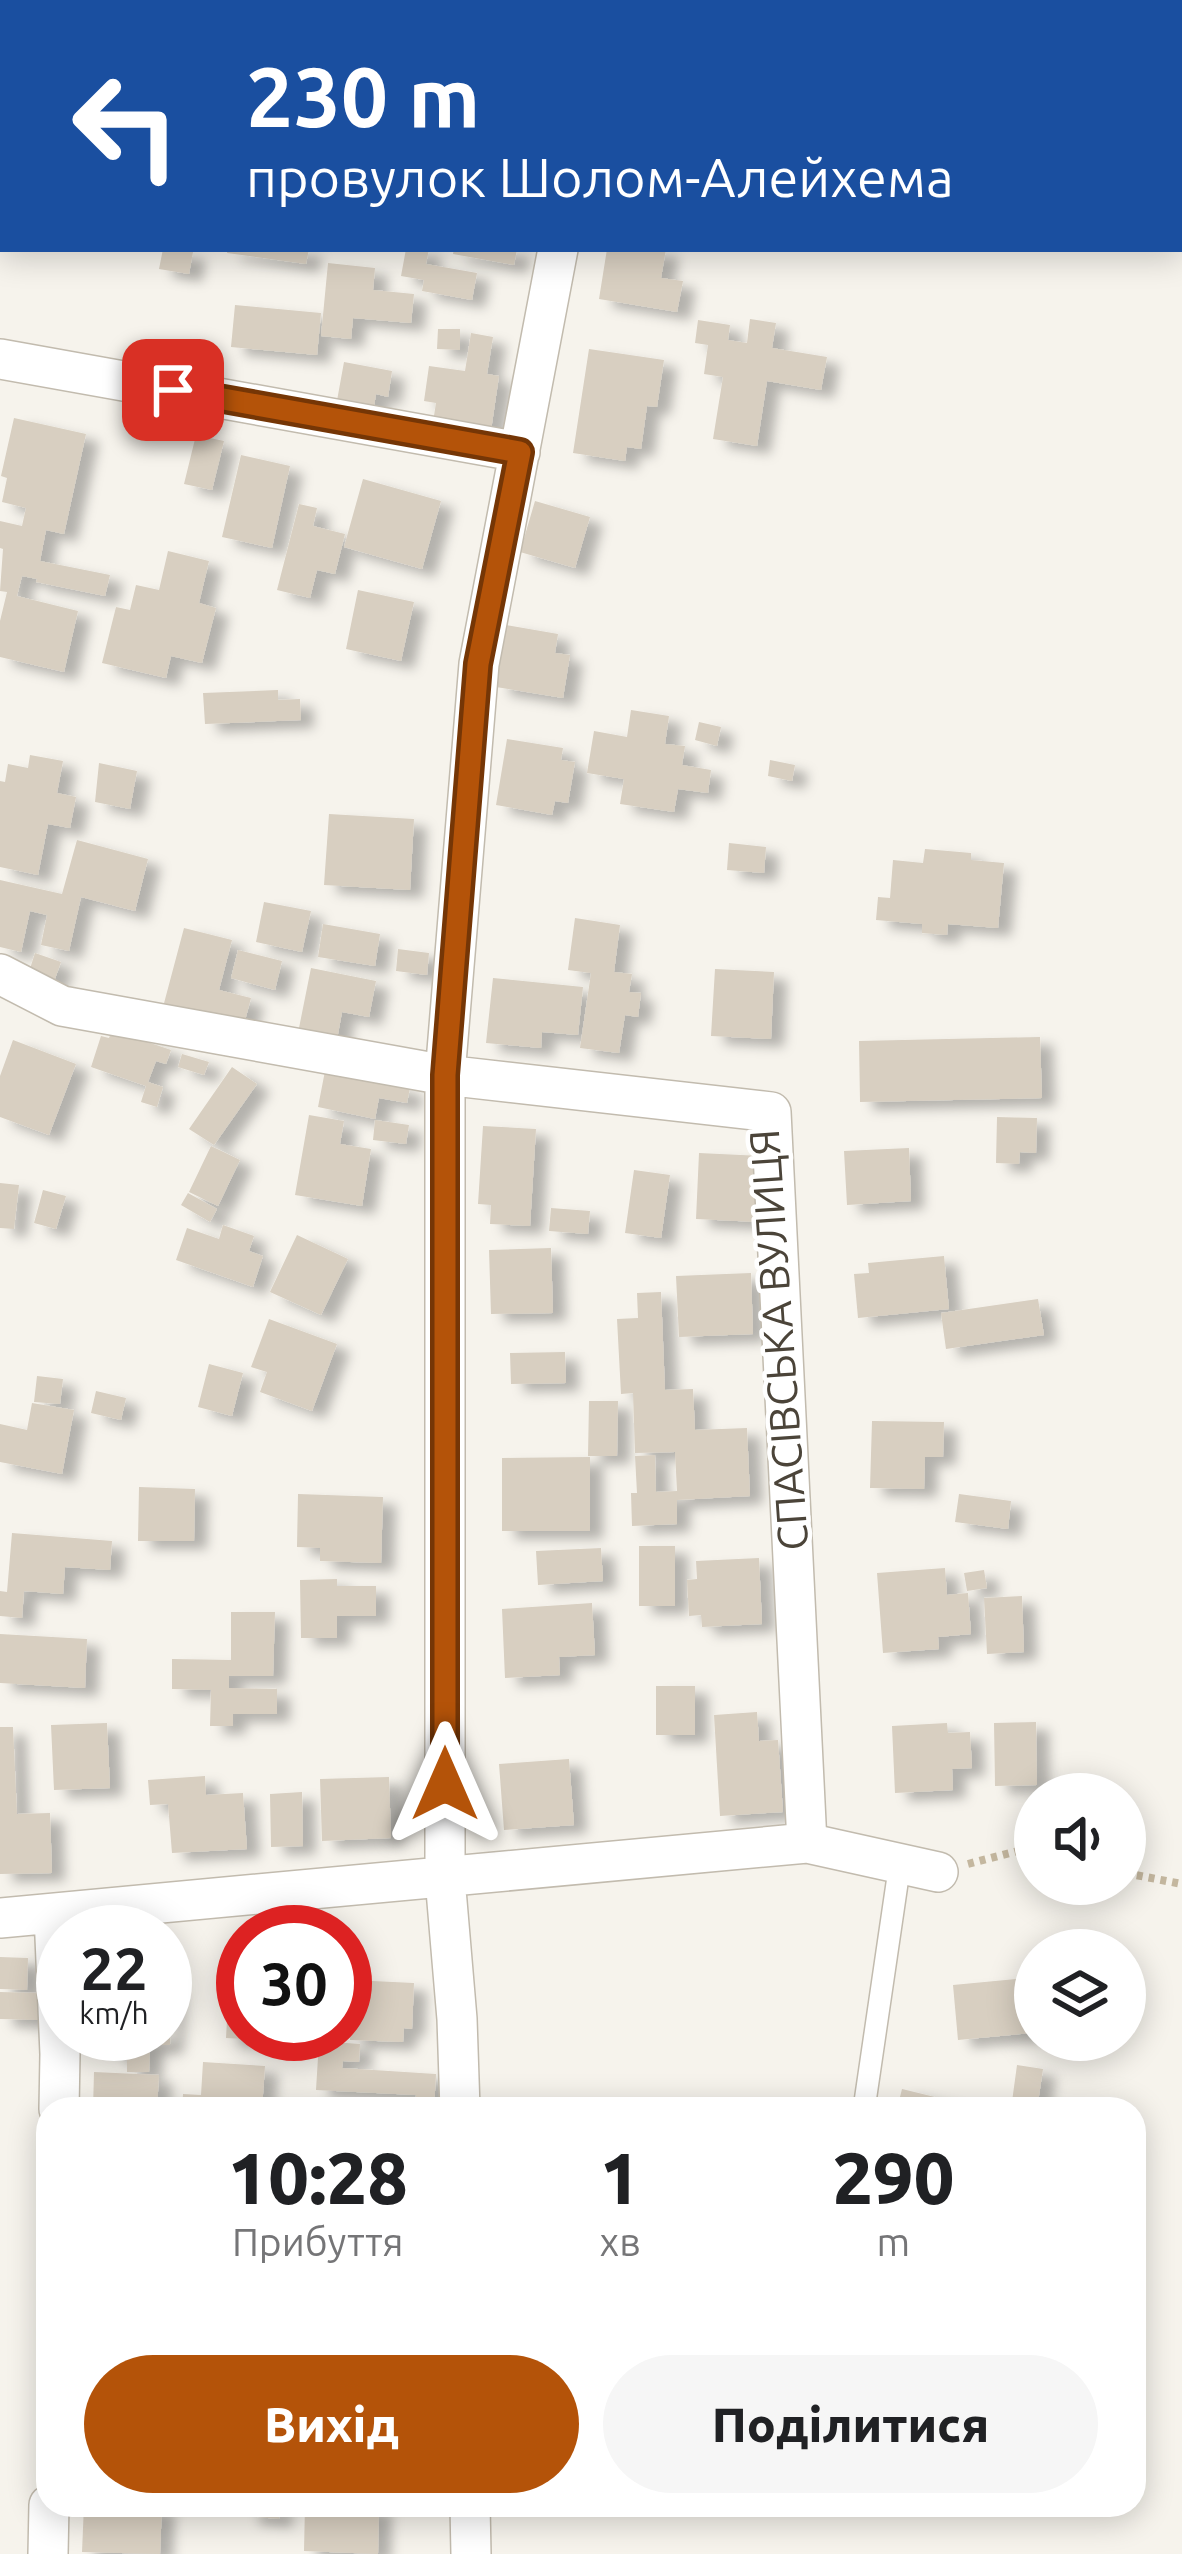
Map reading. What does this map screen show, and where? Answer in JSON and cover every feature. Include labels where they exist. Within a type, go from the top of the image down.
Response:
[{"type":"street","points":[[460,2097],[445,1878],[445,1075],[478,664],[557,252]]},
{"type":"street","points":[[0,359],[520,452]]},
{"type":"street","name":"СПАСІВСЬКА ВУЛИЦЯ","points":[[0,974],[62,1006],[445,1075],[771,1112],[807,1843]]},
{"type":"street","points":[[152,1905],[807,1843],[919,1868]]},
{"type":"street","points":[[0,1918],[36,1915]]},
{"type":"street","points":[[59,2097],[60,2061]]},
{"type":"street","points":[[48,2554],[49,2517]]},
{"type":"street","points":[[470,2517],[471,2554]]},
{"type":"lane","points":[[866,2097],[919,1868]]},
{"type":"path","points":[[919,1868],[1014,1852]]},
{"type":"path","points":[[1146,1877],[1182,1884]]},
{"type":"building","points":[[162,252],[193,252],[189,274],[159,269]]},
{"type":"building","points":[[227,252],[308,252],[306,264]]},
{"type":"building","points":[[405,252],[428,252],[426,264],[477,273],[472,300],[422,291],[424,280],[401,276]]},
{"type":"building","points":[[453,252],[516,252],[514,265]]},
{"type":"building","points":[[607,252],[665,252],[661,278],[683,281],[677,312],[599,299]]},
{"type":"building","points":[[328,263],[375,268],[373,290],[414,294],[411,323],[353,318],[351,339],[321,336]]},
{"type":"building","points":[[235,305],[321,313],[317,355],[231,347]]},
{"type":"building","points":[[750,319],[776,323],[772,348],[827,357],[821,390],[767,381],[757,446],[713,439],[723,377],[704,374],[708,345],[695,343],[698,320],[730,325],[728,340],[747,343]]},
{"type":"building","points":[[438,329],[460,329],[460,350],[437,349]]},
{"type":"building","points":[[471,333],[493,337],[487,374],[499,376],[489,444],[431,435],[436,403],[424,401],[429,366],[465,371]]},
{"type":"building","points":[[589,349],[664,360],[657,407],[647,406],[641,449],[627,447],[625,461],[573,453]]},
{"type":"building","points":[[344,362],[392,371],[388,397],[376,394],[373,413],[336,406]]},
{"type":"building","points":[[14,418],[86,434],[64,534],[46,530],[40,561],[110,575],[105,596],[22,576],[17,596],[78,611],[64,672],[0,657],[0,621],[7,592],[0,591],[0,521],[22,526],[26,508],[2,502],[7,478],[1,476]]},
{"type":"building","points":[[196,435],[224,441],[212,490],[184,484]]},
{"type":"building","points":[[241,455],[290,466],[272,548],[222,537]]},
{"type":"building","points":[[363,479],[441,501],[422,569],[344,547]]},
{"type":"building","points":[[535,501],[590,517],[575,568],[520,552]]},
{"type":"building","points":[[299,504],[317,508],[313,526],[345,534],[335,574],[317,570],[310,598],[277,590]]},
{"type":"building","points":[[168,551],[209,561],[199,603],[216,608],[202,663],[171,656],[166,678],[102,663],[116,607],[130,610],[136,585],[159,590]]},
{"type":"building","points":[[358,590],[414,602],[401,661],[346,649]]},
{"type":"building","points":[[506,625],[558,634],[555,653],[570,655],[563,698],[496,687]]},
{"type":"building","points":[[278,690],[278,700],[300,699],[301,720],[205,724],[203,693]]},
{"type":"building","points":[[631,710],[669,716],[665,744],[685,746],[682,765],[711,770],[708,793],[678,789],[674,812],[620,804],[624,779],[587,773],[594,731],[627,737]]},
{"type":"building","points":[[699,722],[721,727],[717,746],[695,740]]},
{"type":"building","points":[[507,739],[563,748],[561,760],[575,762],[568,803],[555,801],[552,815],[496,805]]},
{"type":"building","points":[[30,755],[63,761],[57,793],[76,797],[70,828],[48,824],[38,875],[0,867],[0,781],[5,782],[8,764],[28,768]]},
{"type":"building","points":[[770,760],[795,765],[792,781],[768,776]]},
{"type":"building","points":[[99,763],[137,771],[130,809],[95,802]]},
{"type":"building","points":[[329,814],[414,819],[410,890],[324,885]]},
{"type":"building","points":[[77,840],[148,859],[135,911],[81,897],[69,951],[41,945],[47,915],[30,911],[21,952],[0,947],[0,880],[62,894]]},
{"type":"building","points":[[729,843],[766,847],[764,873],[727,870]]},
{"type":"building","points":[[925,849],[971,853],[971,860],[1004,863],[998,928],[948,924],[947,935],[922,933],[922,924],[876,920],[878,897],[890,898],[893,860],[923,863]]},
{"type":"building","points":[[264,902],[311,911],[302,952],[256,942]]},
{"type":"building","points":[[575,918],[620,925],[614,972],[632,974],[629,992],[641,993],[638,1017],[625,1015],[619,1053],[580,1048],[591,973],[568,970]]},
{"type":"building","points":[[323,924],[380,934],[375,966],[318,957]]},
{"type":"building","points":[[184,928],[232,940],[219,990],[251,998],[243,1028],[163,1007]]},
{"type":"building","points":[[398,949],[429,953],[427,975],[396,971]]},
{"type":"building","points":[[238,950],[282,961],[275,990],[231,978]]},
{"type":"building","points":[[35,953],[61,962],[52,987],[27,978]]},
{"type":"building","points":[[311,968],[376,981],[369,1017],[342,1012],[336,1045],[297,1038]]},
{"type":"building","points":[[715,969],[774,972],[771,1039],[711,1036]]},
{"type":"building","points":[[493,978],[583,987],[578,1035],[542,1032],[541,1048],[486,1043]]},
{"type":"building","points":[[112,1030],[171,1050],[166,1064],[156,1061],[148,1082],[163,1087],[157,1107],[141,1102],[146,1086],[91,1067],[101,1036],[109,1038]]},
{"type":"building","points":[[1040,1037],[1042,1098],[860,1102],[859,1041]]},
{"type":"building","points":[[13,1040],[76,1064],[49,1135],[0,1117],[0,1076]]},
{"type":"building","points":[[182,1054],[209,1062],[204,1075],[178,1067]]},
{"type":"building","points":[[232,1067],[257,1084],[214,1145],[189,1129]]},
{"type":"building","points":[[325,1071],[410,1088],[407,1103],[379,1098],[375,1119],[318,1107]]},
{"type":"building","points":[[309,1115],[344,1121],[340,1144],[371,1149],[362,1206],[295,1195]]},
{"type":"building","points":[[997,1117],[1037,1118],[1036,1153],[1020,1152],[1019,1164],[996,1163]]},
{"type":"building","points":[[375,1120],[409,1125],[406,1144],[373,1140]]},
{"type":"building","points":[[483,1126],[536,1129],[530,1226],[490,1224],[491,1205],[478,1204]]},
{"type":"building","points":[[211,1146],[240,1160],[218,1206],[189,1192]]},
{"type":"building","points":[[909,1148],[911,1201],[847,1205],[844,1151]]},
{"type":"building","points":[[699,1153],[762,1156],[758,1222],[696,1219]]},
{"type":"building","points":[[634,1170],[670,1175],[661,1238],[625,1233]]},
{"type":"building","points":[[0,1183],[19,1185],[14,1229],[0,1228]]},
{"type":"building","points":[[43,1190],[66,1196],[56,1229],[34,1223]]},
{"type":"building","points":[[188,1193],[217,1209],[210,1222],[181,1205]]},
{"type":"building","points":[[551,1208],[590,1211],[588,1234],[549,1231]]},
{"type":"building","points":[[223,1225],[254,1236],[249,1251],[263,1256],[253,1287],[176,1260],[187,1228],[219,1239]]},
{"type":"building","points":[[297,1235],[348,1259],[321,1315],[270,1292]]},
{"type":"building","points":[[551,1248],[553,1313],[491,1314],[489,1250]]},
{"type":"building","points":[[944,1256],[949,1309],[858,1318],[854,1274],[869,1273],[868,1263]]},
{"type":"building","points":[[751,1273],[753,1334],[679,1337],[676,1276]]},
{"type":"building","points":[[661,1292],[665,1390],[693,1389],[695,1430],[747,1428],[750,1496],[677,1500],[677,1524],[632,1526],[635,1456],[655,1455],[656,1492],[677,1491],[675,1452],[635,1453],[633,1393],[621,1394],[617,1319],[638,1318],[637,1293]]},
{"type":"building","points":[[1038,1299],[1044,1335],[946,1349],[941,1313]]},
{"type":"building","points":[[269,1319],[337,1344],[312,1411],[260,1392],[267,1372],[251,1367]]},
{"type":"building","points":[[565,1352],[566,1383],[511,1384],[510,1353]]},
{"type":"building","points":[[209,1364],[243,1373],[232,1416],[198,1407]]},
{"type":"building","points":[[37,1376],[63,1379],[60,1404],[34,1402]]},
{"type":"building","points":[[96,1391],[126,1398],[121,1420],[91,1413]]},
{"type":"building","points":[[589,1401],[618,1401],[617,1456],[588,1456]]},
{"type":"building","points":[[32,1403],[74,1410],[62,1474],[0,1462],[0,1424],[27,1430]]},
{"type":"building","points":[[872,1421],[944,1422],[943,1457],[925,1457],[924,1489],[870,1488]]},
{"type":"building","points":[[590,1457],[590,1531],[502,1531],[502,1458]]},
{"type":"building","points":[[139,1487],[195,1489],[194,1541],[138,1541]]},
{"type":"building","points":[[298,1494],[383,1497],[381,1563],[320,1561],[320,1548],[297,1547]]},
{"type":"building","points":[[959,1494],[1011,1501],[1008,1529],[955,1522]]},
{"type":"building","points":[[12,1533],[112,1541],[110,1570],[65,1567],[63,1594],[24,1591],[22,1618],[0,1616]]},
{"type":"building","points":[[639,1546],[675,1546],[675,1606],[639,1606]]},
{"type":"building","points":[[601,1548],[603,1581],[538,1585],[536,1551]]},
{"type":"building","points":[[759,1558],[762,1624],[702,1627],[701,1615],[689,1616],[687,1580],[697,1579],[696,1561]]},
{"type":"building","points":[[945,1568],[947,1595],[968,1593],[971,1634],[938,1637],[939,1649],[883,1653],[877,1573]]},
{"type":"building","points":[[984,1570],[987,1588],[967,1591],[964,1573]]},
{"type":"building","points":[[337,1579],[337,1586],[376,1586],[376,1616],[337,1616],[337,1638],[301,1638],[300,1580]]},
{"type":"building","points":[[1022,1596],[1024,1652],[987,1654],[984,1598]]},
{"type":"building","points":[[592,1603],[595,1655],[559,1657],[560,1675],[505,1678],[502,1609]]},
{"type":"building","points":[[231,1612],[275,1612],[273,1676],[229,1676],[229,1688],[277,1689],[277,1714],[233,1714],[233,1726],[210,1726],[211,1690],[172,1689],[172,1659],[231,1660]]},
{"type":"building","points":[[0,1634],[87,1639],[85,1688],[0,1683]]},
{"type":"building","points":[[656,1686],[695,1686],[695,1735],[656,1735]]},
{"type":"building","points":[[757,1712],[759,1741],[778,1740],[783,1812],[720,1816],[714,1715]]},
{"type":"building","points":[[1036,1722],[1037,1773],[1014,1773],[1014,1786],[995,1786],[994,1723]]},
{"type":"building","points":[[107,1723],[110,1788],[54,1790],[51,1725]]},
{"type":"building","points":[[947,1723],[948,1733],[970,1732],[972,1768],[952,1769],[953,1790],[895,1793],[892,1726]]},
{"type":"building","points":[[0,1727],[13,1727],[17,1814],[50,1813],[52,1873],[0,1874]]},
{"type":"building","points":[[569,1759],[574,1825],[504,1830],[499,1764]]},
{"type":"building","points":[[205,1776],[206,1795],[243,1793],[247,1849],[172,1853],[168,1804],[150,1805],[148,1780]]},
{"type":"building","points":[[389,1777],[391,1838],[322,1841],[320,1779]]},
{"type":"building","points":[[302,1792],[303,1846],[271,1847],[270,1794]]},
{"type":"building","points":[[0,1957],[28,1958],[27,1990],[0,1989]]},
{"type":"building","points":[[1014,1979],[1014,2035],[958,2040],[953,1985]]},
{"type":"building","points":[[372,1981],[414,1983],[412,2029],[404,2028],[403,2042],[372,2041]]},
{"type":"building","points":[[0,1992],[36,1993],[36,2020],[0,2019]]},
{"type":"building","points":[[127,2061],[149,2061],[149,2072],[127,2072]]},
{"type":"building","points":[[318,2061],[343,2061],[342,2068],[436,2074],[435,2097],[316,2090]]},
{"type":"building","points":[[203,2062],[265,2066],[263,2097],[183,2097],[201,2095]]},
{"type":"building","points":[[1017,2065],[1043,2069],[1039,2097],[1013,2097]]},
{"type":"building","points":[[94,2072],[159,2075],[158,2097],[93,2097]]},
{"type":"building","points":[[902,2089],[935,2097],[900,2097]]},
{"type":"building","points":[[83,2517],[162,2517],[160,2554],[82,2552]]},
{"type":"building","points":[[305,2517],[379,2517],[378,2554],[304,2551]]},
{"type":"route","points":[[173,390],[520,452],[478,664],[445,1075],[445,1784]]}]
